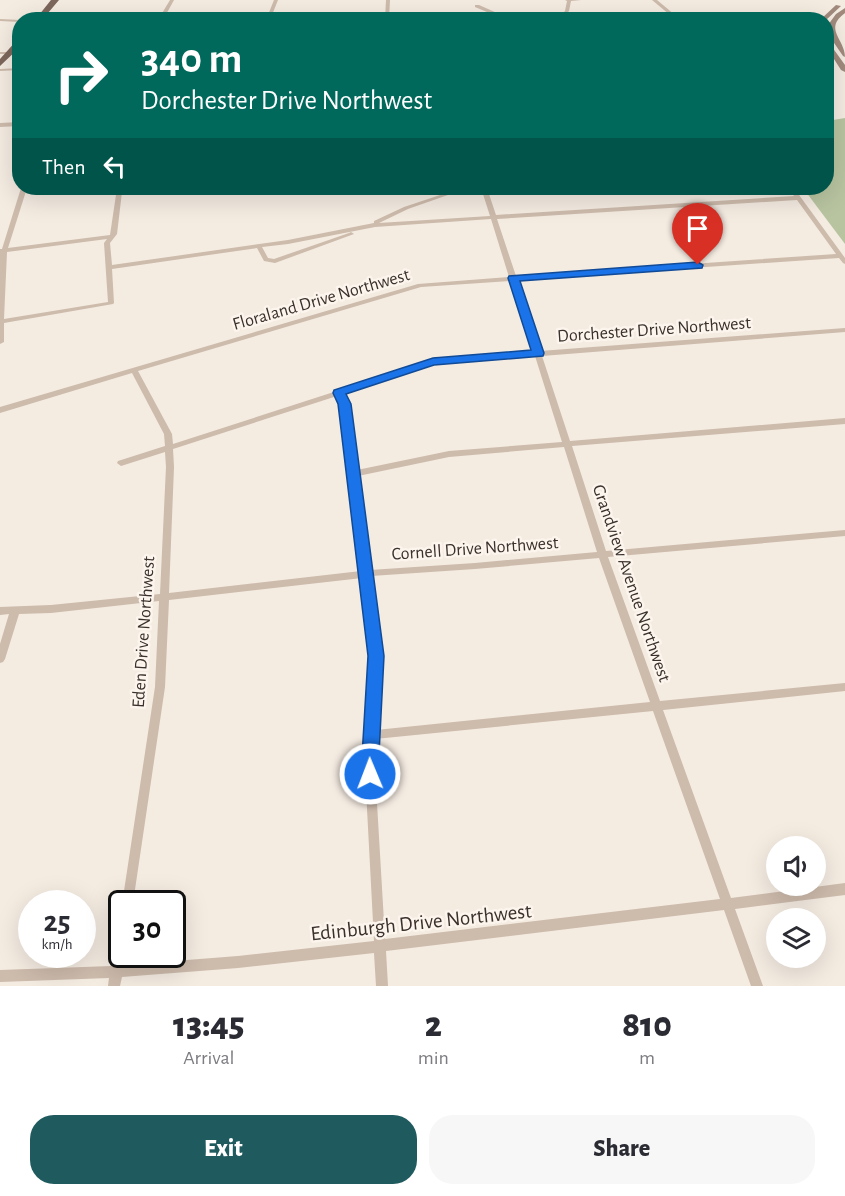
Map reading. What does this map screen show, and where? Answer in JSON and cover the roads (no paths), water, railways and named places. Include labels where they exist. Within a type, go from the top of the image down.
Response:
[{"type":"main road","points":[[45,12],[55,0]]},
{"type":"main road","points":[[834,40],[845,55]]},
{"type":"main road","points":[[834,48],[845,62]]},
{"type":"main road","points":[[0,64],[10,53]]},
{"type":"main road","points":[[834,54],[845,70]]},
{"type":"street","points":[[568,1],[579,0]]},
{"type":"street","points":[[654,0],[669,12]]},
{"type":"street","points":[[477,6],[492,12]]},
{"type":"street","points":[[0,53],[10,53]]},
{"type":"street","points":[[0,342],[2,250],[22,195]]},
{"type":"street","points":[[1,322],[111,303],[107,243],[114,234],[119,195]]},
{"type":"street","points":[[259,247],[266,260],[274,261],[444,195]]},
{"type":"street","name":"Grandview Avenue Northwest","points":[[487,195],[603,556],[633,641],[659,705],[726,904],[757,986]]},
{"type":"street","points":[[796,195],[845,262]]},
{"type":"street","points":[[110,267],[259,247],[370,225],[798,198]]},
{"type":"street","points":[[2,250],[110,237]]},
{"type":"street","name":"Floraland Drive Northwest","points":[[0,410],[410,286],[840,256]]},
{"type":"street","name":"Dorchester Drive Northwest","points":[[121,463],[433,362],[845,330]]},
{"type":"street","name":"Eden Drive Northwest","points":[[129,890],[160,687],[170,448],[160,416],[134,370]]},
{"type":"street","points":[[339,393],[345,404],[376,656],[370,735],[371,817],[382,986]]},
{"type":"street","points":[[354,474],[449,454],[845,421]]},
{"type":"street","name":"Cornell Drive Northwest","points":[[0,611],[367,574],[603,556],[845,533]]},
{"type":"street","points":[[0,659],[15,611]]},
{"type":"street","points":[[370,735],[845,687]]},
{"type":"street","name":"Edinburgh Drive Northwest","points":[[0,976],[116,972],[231,964],[583,924],[845,889]]},
{"type":"street","points":[[114,986],[117,968]]}]
